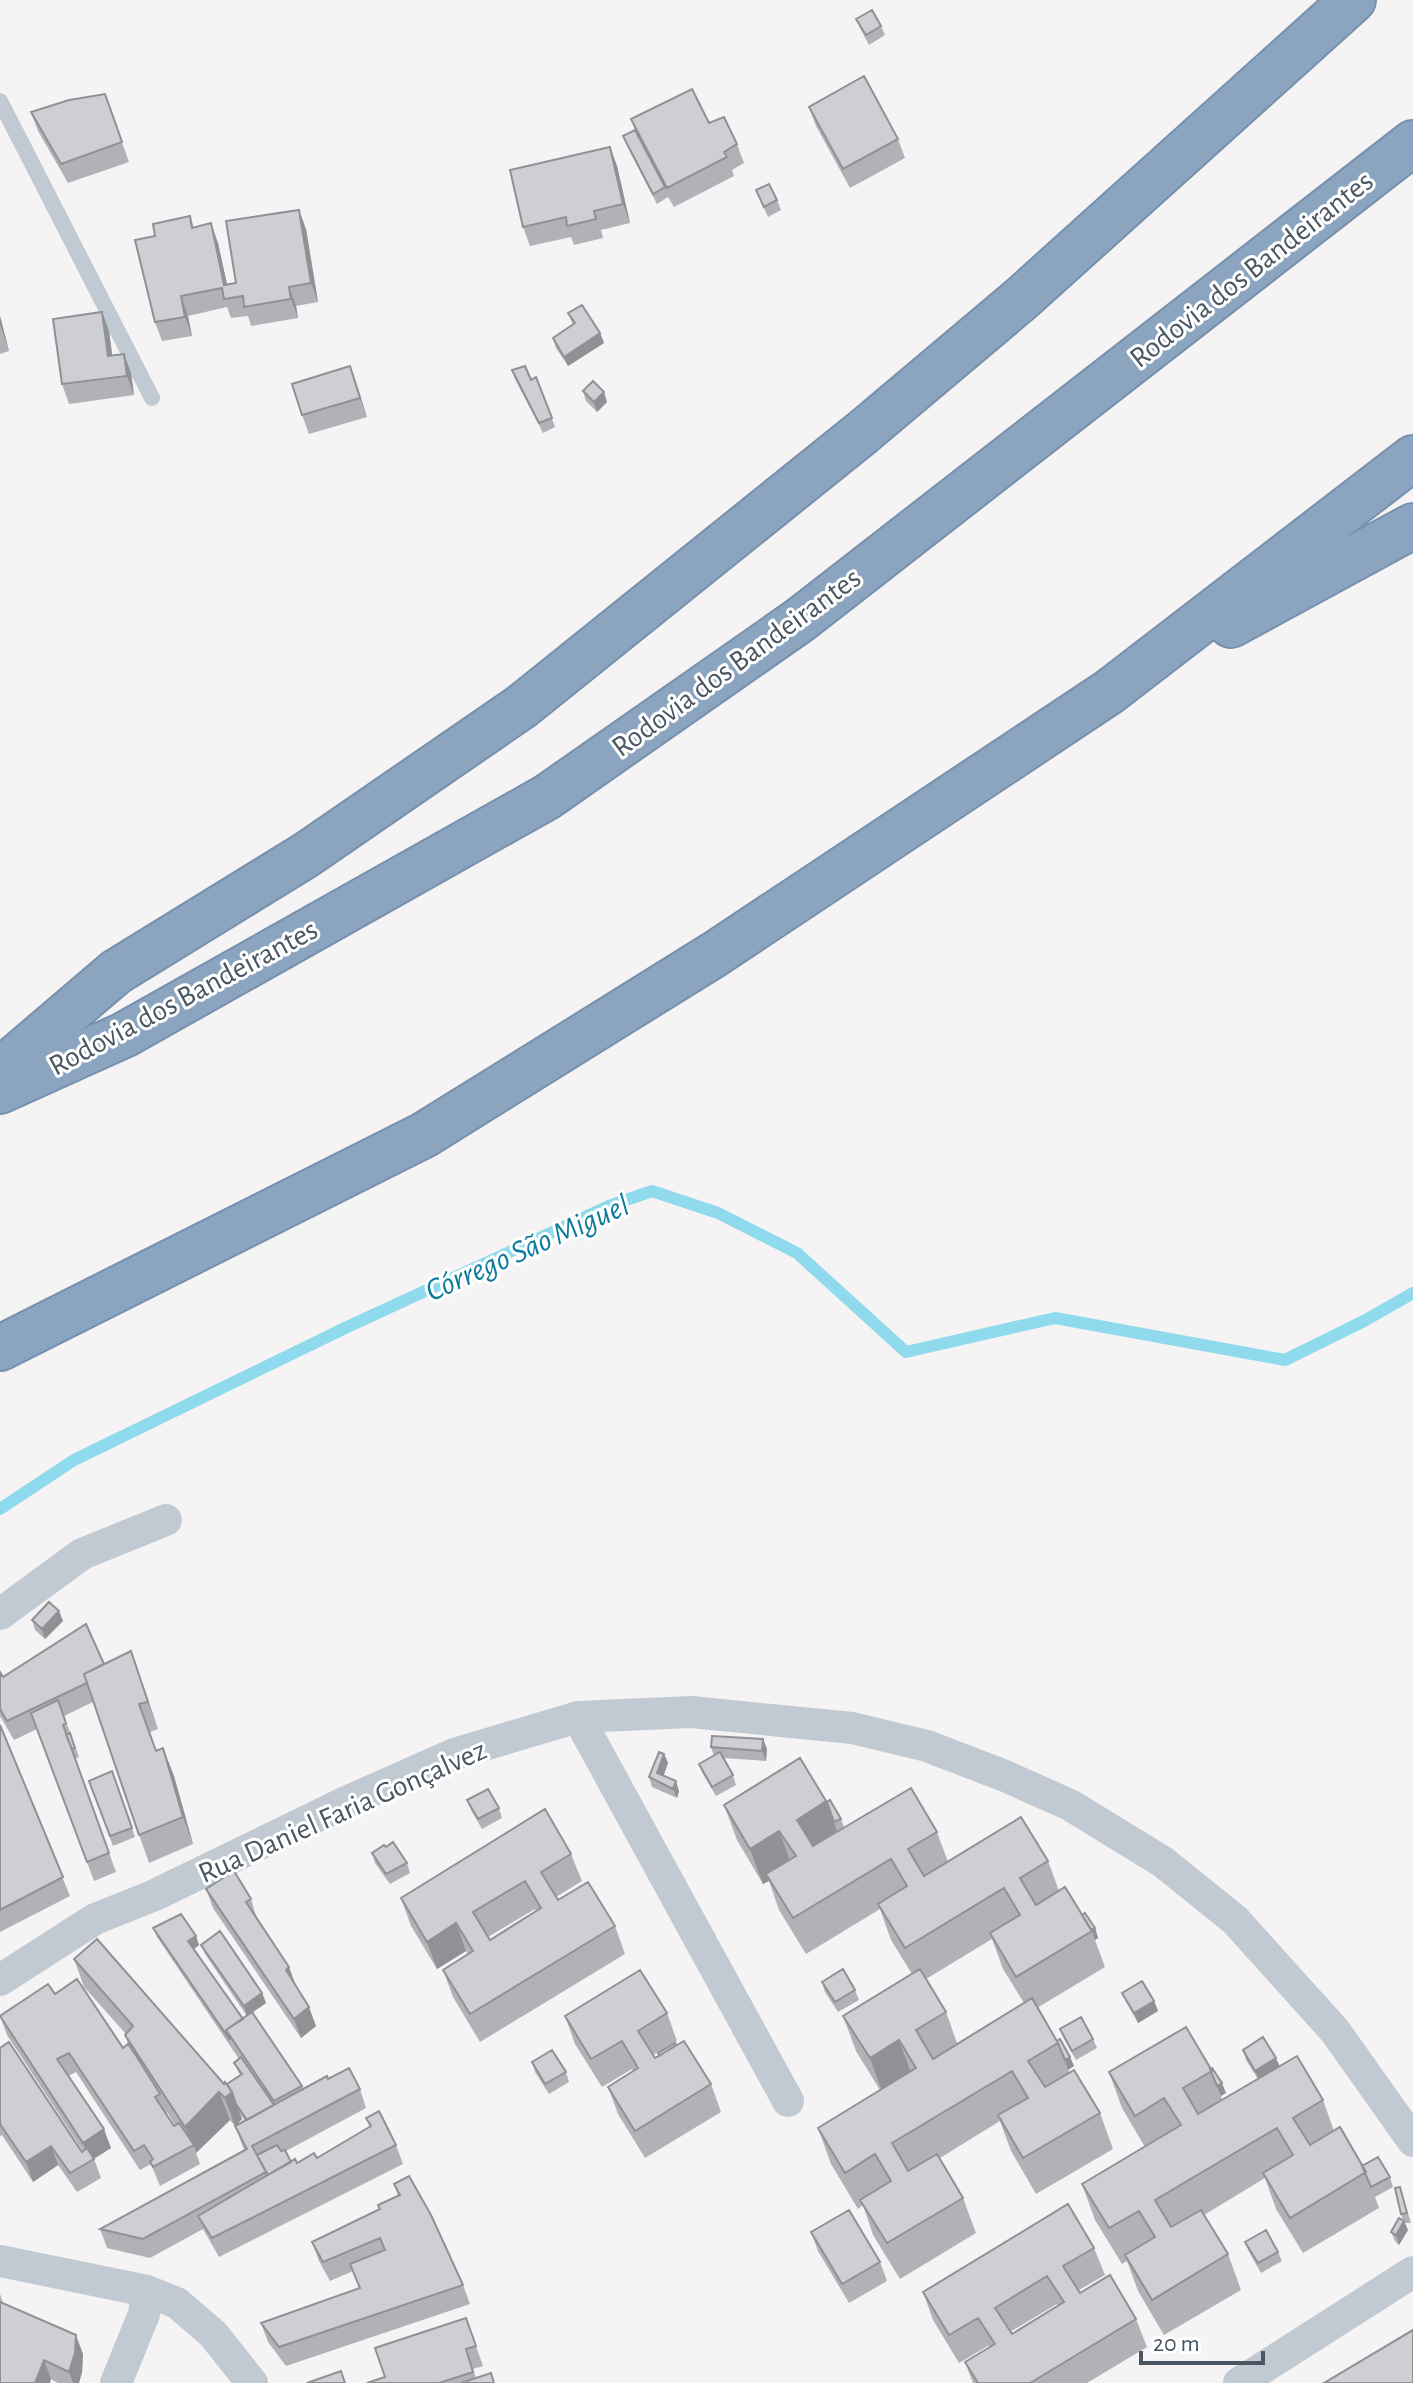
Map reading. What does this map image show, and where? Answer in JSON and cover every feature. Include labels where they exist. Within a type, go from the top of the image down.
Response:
[{"type":"highway","points":[[0,1071],[116,972],[306,855],[521,707],[960,351],[1353,0]]},
{"type":"highway","name":"Rodovia dos Bandeirantes","points":[[0,1091],[124,1035],[547,797],[800,620],[1413,143]]},
{"type":"highway","points":[[0,1348],[424,1135],[715,954],[1109,692],[1413,458]]},
{"type":"highway","points":[[1109,692],[1413,526]]},
{"type":"street","points":[[0,1614],[82,1554],[166,1520]]},
{"type":"street","name":"Rua Daniel Faria Gonçalvez","points":[[0,1980],[95,1919],[155,1895],[346,1802],[454,1754],[578,1717],[691,1712],[852,1728],[927,1746],[1005,1776],[1070,1805],[1163,1862],[1235,1920],[1335,2031],[1413,2141]]},
{"type":"street","points":[[578,1717],[788,2101]]},
{"type":"street","points":[[0,2261],[147,2291],[177,2303],[213,2334],[252,2383]]},
{"type":"street","points":[[1239,2383],[1413,2272]]},
{"type":"street","points":[[116,2383],[144,2314],[147,2291]]},
{"type":"lane","points":[[0,101],[152,398]]},
{"type":"building","points":[[872,10],[881,26],[866,35],[856,19]]},
{"type":"building","points":[[864,76],[898,139],[843,169],[809,107]]},
{"type":"building","points":[[692,89],[709,123],[724,117],[737,144],[724,152],[727,157],[667,188],[631,119]]},
{"type":"building","points":[[105,94],[122,142],[61,164],[31,112],[69,100]]},
{"type":"building","points":[[635,130],[665,187],[653,194],[623,136]]},
{"type":"building","points":[[610,147],[623,204],[594,211],[596,219],[567,226],[566,217],[523,227],[510,170]]},
{"type":"building","points":[[769,184],[777,200],[764,207],[756,190]]},
{"type":"building","points":[[299,210],[311,283],[289,287],[291,299],[244,307],[243,296],[224,299],[222,288],[181,296],[185,317],[155,322],[135,240],[155,236],[153,224],[190,216],[192,228],[211,223],[224,285],[236,283],[226,221]]},
{"type":"building","points":[[582,305],[600,333],[564,357],[553,338],[575,323],[568,313]]},
{"type":"building","points":[[102,312],[108,356],[124,354],[127,376],[62,384],[53,319]]},
{"type":"building","points":[[350,366],[360,398],[302,415],[292,384]]},
{"type":"building","points":[[525,366],[531,380],[536,377],[552,418],[539,423],[512,370]]},
{"type":"building","points":[[593,381],[604,392],[594,402],[583,391]]},
{"type":"building","points":[[49,1602],[59,1611],[42,1629],[32,1620]]},
{"type":"building","points":[[86,1624],[104,1664],[84,1674],[87,1683],[7,1721],[0,1709],[0,1672],[3,1677]]},
{"type":"building","points":[[131,1651],[148,1702],[139,1704],[156,1751],[163,1748],[183,1817],[139,1835],[84,1674]]},
{"type":"building","points":[[58,1700],[66,1723],[63,1725],[109,1853],[87,1862],[31,1713]]},
{"type":"building","points":[[0,1725],[63,1877],[0,1910]]},
{"type":"building","points":[[70,1733],[75,1748],[72,1749],[66,1735]]},
{"type":"building","points":[[712,1736],[763,1739],[762,1751],[711,1747]]},
{"type":"building","points":[[659,1752],[664,1754],[657,1773],[676,1781],[673,1789],[649,1777]]},
{"type":"building","points":[[720,1752],[733,1775],[712,1787],[699,1764]]},
{"type":"building","points":[[800,1758],[826,1801],[797,1820],[813,1846],[911,1788],[937,1832],[908,1849],[924,1876],[1021,1817],[1048,1861],[1020,1878],[1036,1905],[1065,1887],[1092,1931],[1016,1977],[990,1933],[1020,1915],[1004,1888],[905,1948],[878,1904],[907,1886],[891,1859],[793,1918],[766,1874],[796,1856],[779,1831],[750,1849],[724,1805]]},
{"type":"building","points":[[112,1771],[132,1828],[110,1836],[89,1781]]},
{"type":"building","points":[[488,1789],[499,1808],[478,1819],[467,1800]]},
{"type":"building","points":[[830,1800],[841,1819],[834,1822],[827,1802]]},
{"type":"building","points":[[545,1809],[571,1854],[541,1872],[558,1900],[588,1882],[615,1926],[470,2014],[443,1970],[473,1951],[456,1923],[427,1942],[401,1898]],"holes":[[[525,1881],[541,1908],[490,1940],[473,1912]]]},
{"type":"building","points":[[393,1842],[407,1863],[386,1874],[372,1853]]},
{"type":"building","points":[[234,1871],[251,1899],[246,1902],[289,1967],[286,1970],[309,2007],[294,2019],[206,1889]]},
{"type":"building","points":[[1085,1913],[1095,1928],[1091,1930],[1082,1915]]},
{"type":"building","points":[[181,1914],[196,1936],[188,1941],[243,2019],[226,2030],[230,2040],[153,1928]]},
{"type":"building","points":[[220,1931],[262,1993],[244,2006],[201,1945]]},
{"type":"building","points":[[97,1939],[232,2092],[225,2098],[219,2092],[185,2127],[125,2035],[133,2026],[74,1959]]},
{"type":"building","points":[[843,1969],[855,1990],[835,2002],[822,1982]]},
{"type":"building","points":[[920,1969],[946,2012],[916,2030],[933,2059],[1032,1998],[1058,2043],[1028,2061],[1045,2087],[1074,2070],[1100,2113],[1023,2158],[998,2115],[1028,2098],[1012,2071],[892,2143],[908,2171],[937,2154],[963,2198],[887,2243],[860,2200],[891,2181],[875,2154],[845,2173],[818,2128],[916,2068],[899,2040],[870,2058],[843,2016]]},
{"type":"building","points":[[640,1970],[667,2013],[638,2031],[655,2058],[684,2041],[711,2084],[635,2131],[608,2087],[638,2068],[622,2041],[591,2059],[565,2016]]},
{"type":"building","points":[[77,1979],[123,2048],[128,2044],[137,2057],[160,2094],[155,2097],[174,2126],[179,2123],[194,2145],[153,2167],[150,2162],[153,2159],[144,2145],[134,2151],[69,2053],[57,2059],[104,2129],[83,2143],[0,2016],[48,1984],[55,1994]]},
{"type":"building","points":[[1142,1981],[1154,2001],[1134,2013],[1122,1993]]},
{"type":"building","points":[[252,2012],[302,2086],[274,2101],[226,2030]]},
{"type":"building","points":[[1081,2017],[1093,2039],[1072,2051],[1060,2029]]},
{"type":"building","points":[[1186,2027],[1212,2071],[1183,2088],[1198,2114],[1297,2056],[1323,2100],[1293,2118],[1310,2145],[1340,2127],[1366,2172],[1290,2218],[1263,2173],[1293,2155],[1277,2128],[1155,2200],[1171,2227],[1201,2210],[1228,2254],[1152,2300],[1125,2255],[1155,2237],[1139,2211],[1109,2228],[1082,2184],[1181,2125],[1164,2098],[1135,2116],[1109,2072]]},
{"type":"building","points":[[1263,2037],[1276,2058],[1255,2071],[1243,2050]]},
{"type":"building","points":[[1060,2039],[1070,2057],[1065,2060],[1057,2041]]},
{"type":"building","points":[[9,2042],[82,2152],[87,2148],[94,2159],[70,2173],[51,2146],[26,2162],[0,2124],[0,2048]]},
{"type":"building","points":[[676,2045],[659,2056],[658,2053]]},
{"type":"building","points":[[552,2050],[566,2072],[545,2084],[532,2062]]},
{"type":"building","points":[[241,2057],[274,2105],[247,2120],[227,2084],[242,2074],[234,2063]]},
{"type":"building","points":[[349,2068],[360,2089],[252,2146],[266,2172],[143,2239],[100,2229],[247,2149],[235,2126],[327,2076],[328,2079]]},
{"type":"building","points":[[1210,2069],[1222,2083],[1217,2086]]},
{"type":"building","points":[[379,2111],[396,2145],[212,2238],[198,2216],[295,2159],[297,2163],[314,2153],[317,2158],[371,2126],[366,2118]]},
{"type":"building","points":[[277,2145],[281,2151],[285,2150],[291,2162],[268,2175],[257,2155]]},
{"type":"building","points":[[1378,2157],[1390,2177],[1371,2187],[1362,2166]]},
{"type":"building","points":[[409,2176],[431,2215],[463,2285],[279,2347],[261,2323],[360,2288],[350,2264],[385,2250],[380,2238],[323,2262],[312,2242],[380,2209],[378,2205],[400,2195],[394,2184]]},
{"type":"building","points":[[1400,2187],[1407,2213],[1401,2214],[1395,2188]]},
{"type":"building","points":[[1068,2204],[1094,2248],[1063,2266],[1080,2293],[1110,2275],[1136,2319],[1030,2383],[978,2383],[965,2362],[995,2344],[978,2318],[949,2335],[923,2292]],"holes":[[[1047,2276],[1064,2302],[1012,2334],[995,2308]]]},
{"type":"building","points":[[849,2210],[880,2262],[842,2284],[811,2232]]},
{"type":"building","points":[[1399,2218],[1404,2221],[1396,2235],[1391,2232]]},
{"type":"building","points":[[1266,2230],[1278,2252],[1258,2263],[1245,2242]]},
{"type":"building","points":[[0,2302],[76,2335],[69,2372],[44,2360],[35,2383],[0,2383]]},
{"type":"building","points":[[466,2318],[476,2346],[466,2349],[473,2372],[439,2383],[367,2383],[385,2377],[375,2348]]},
{"type":"building","points":[[1413,2330],[1413,2383],[1324,2383]]},
{"type":"building","points":[[341,2371],[345,2383],[307,2383]]},
{"type":"building","points":[[491,2373],[494,2383],[461,2383]]},
{"type":"waterway","name":"Córrego São Miguel","points":[[0,1509],[74,1460],[345,1328],[609,1206],[652,1191],[718,1213],[797,1253],[906,1352],[1055,1318],[1285,1360],[1413,1293]]}]
